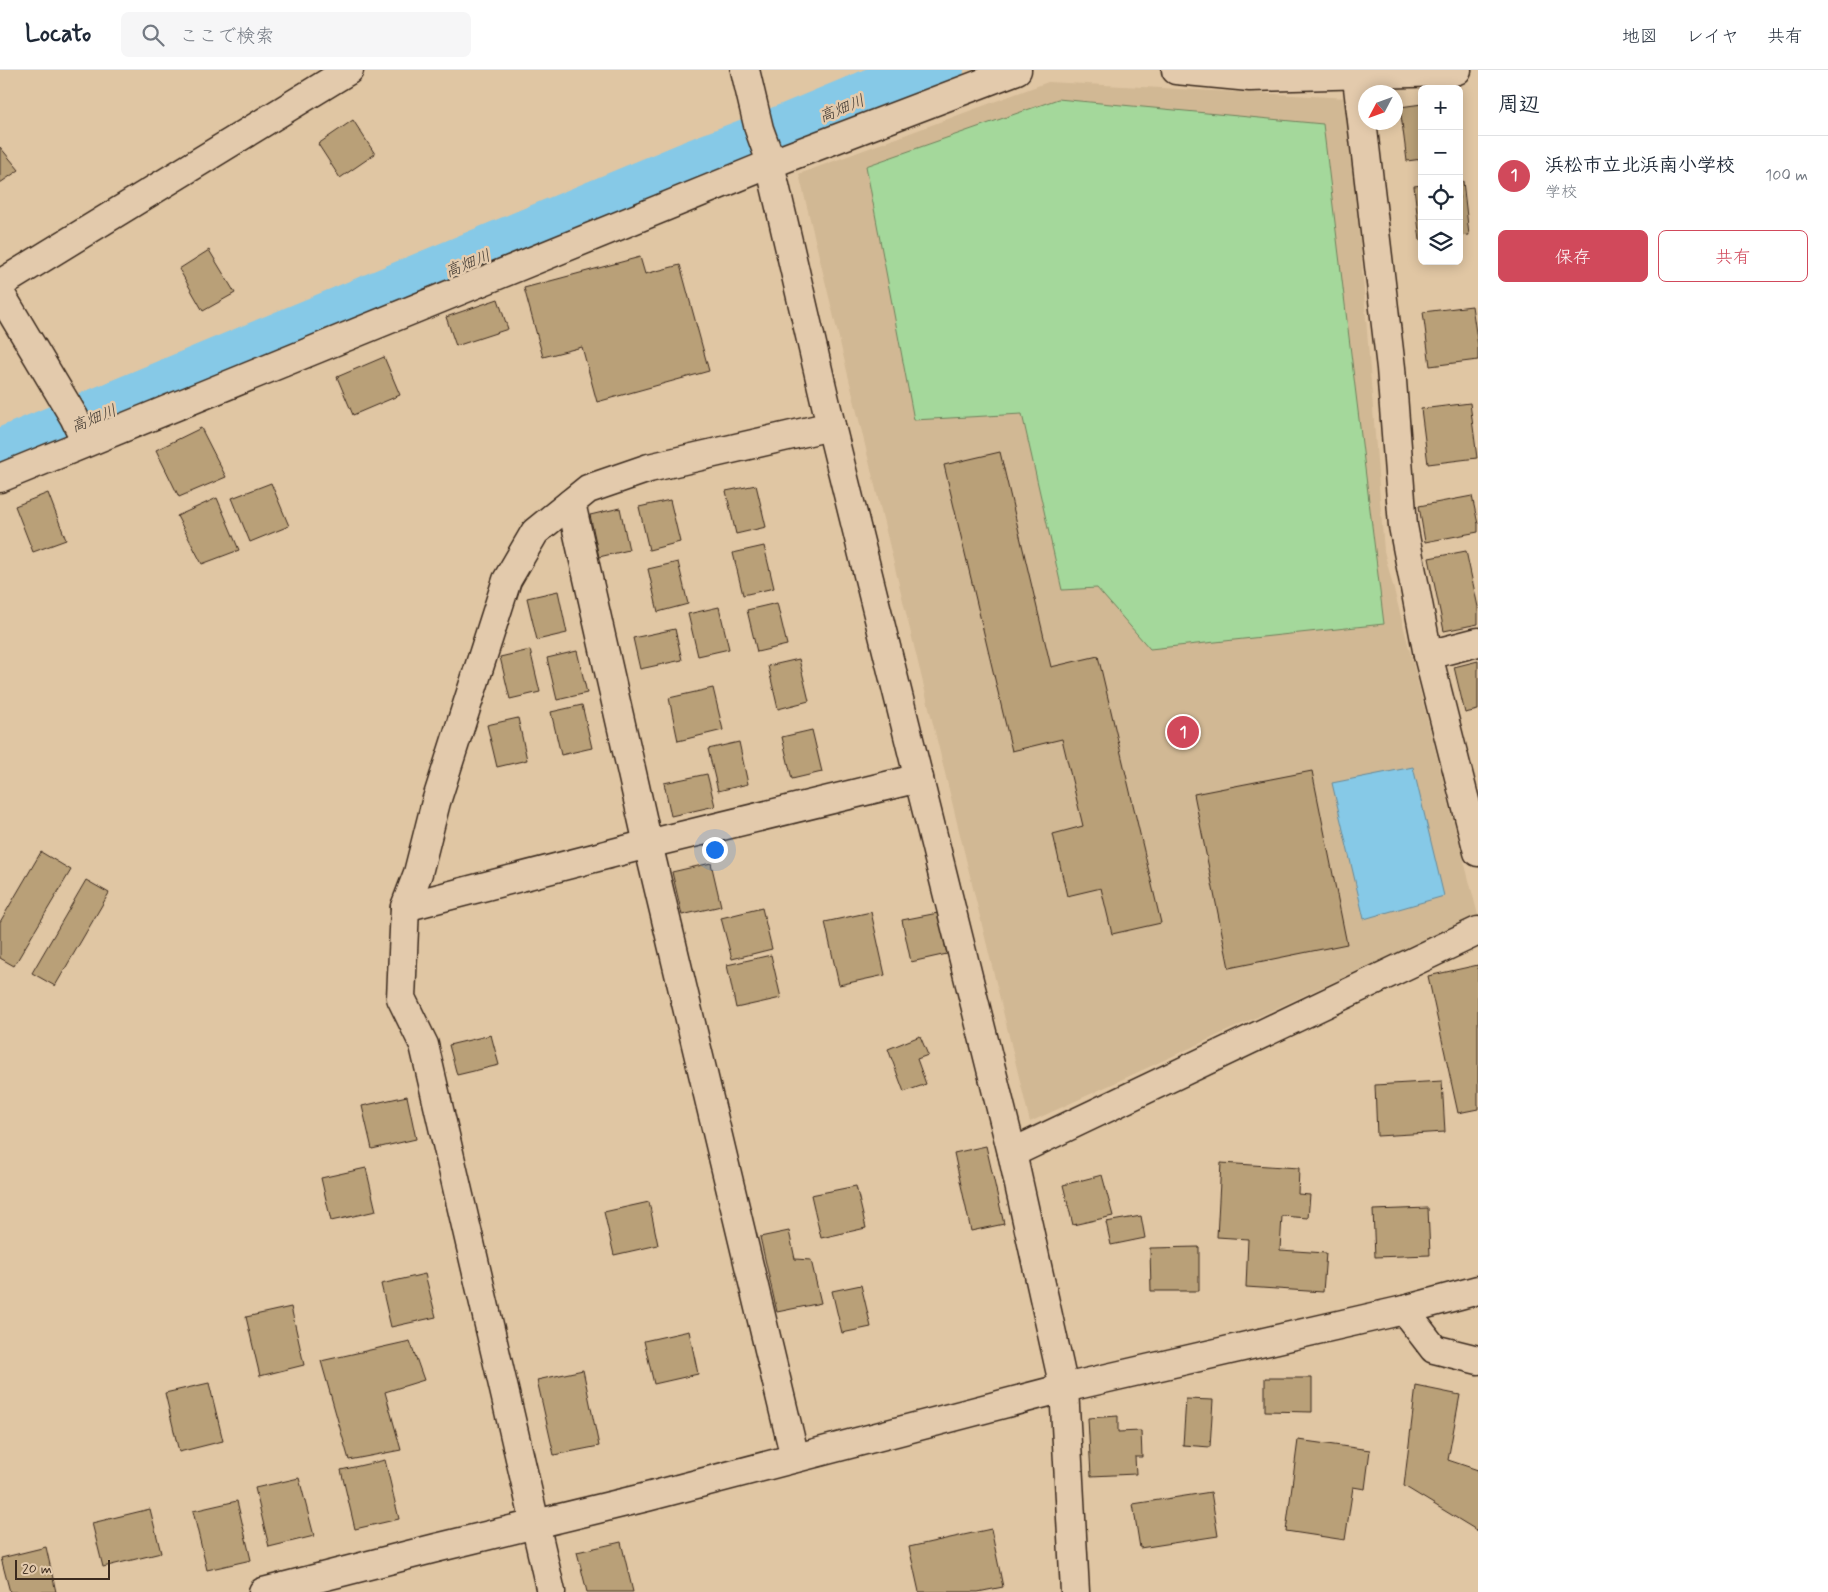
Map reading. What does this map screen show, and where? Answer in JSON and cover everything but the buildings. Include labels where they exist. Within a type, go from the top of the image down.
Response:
[{"type":"street","points":[[0,284],[349,70]]},
{"type":"street","points":[[745,70],[831,426],[1012,1153],[1064,1388],[1075,1592]]},
{"type":"street","points":[[0,478],[81,431],[765,148],[1017,70]]},
{"type":"street","points":[[1176,70],[1250,77],[1356,72],[1450,72],[1457,70]]},
{"type":"street","points":[[1356,72],[1391,368],[1403,526],[1428,655],[1478,852]]},
{"type":"street","points":[[0,293],[81,431]]},
{"type":"street","points":[[552,1592],[424,1045],[401,998],[405,907],[418,873],[436,802],[507,580],[535,532],[588,489],[649,468],[831,426]]},
{"type":"street","points":[[571,504],[648,844],[795,1458]]},
{"type":"street","points":[[1428,655],[1478,642]]},
{"type":"street","points":[[405,907],[648,844],[919,778]]},
{"type":"street","points":[[1012,1153],[1478,931]]},
{"type":"street","points":[[263,1592],[647,1497],[1064,1388],[1404,1310],[1478,1290]]},
{"type":"street","points":[[1404,1310],[1434,1349],[1478,1360]]},
{"type":"shaded area","points":[[1048,82],[1349,98],[1384,551],[1478,915],[1030,1122],[799,174]]},
{"type":"green space","points":[[1058,99],[1323,124],[1384,624],[1150,649],[1097,588],[1062,590],[1022,414],[914,420],[866,166]]},
{"type":"water","points":[[1413,767],[1444,896],[1364,919],[1332,783]]},
{"type":"waterway","name":"高畑川","points":[[0,457],[693,168],[789,131],[936,70]]},
{"type":"place","name":"浜松市立北浜南小学校","points":[[1183,732]]}]
